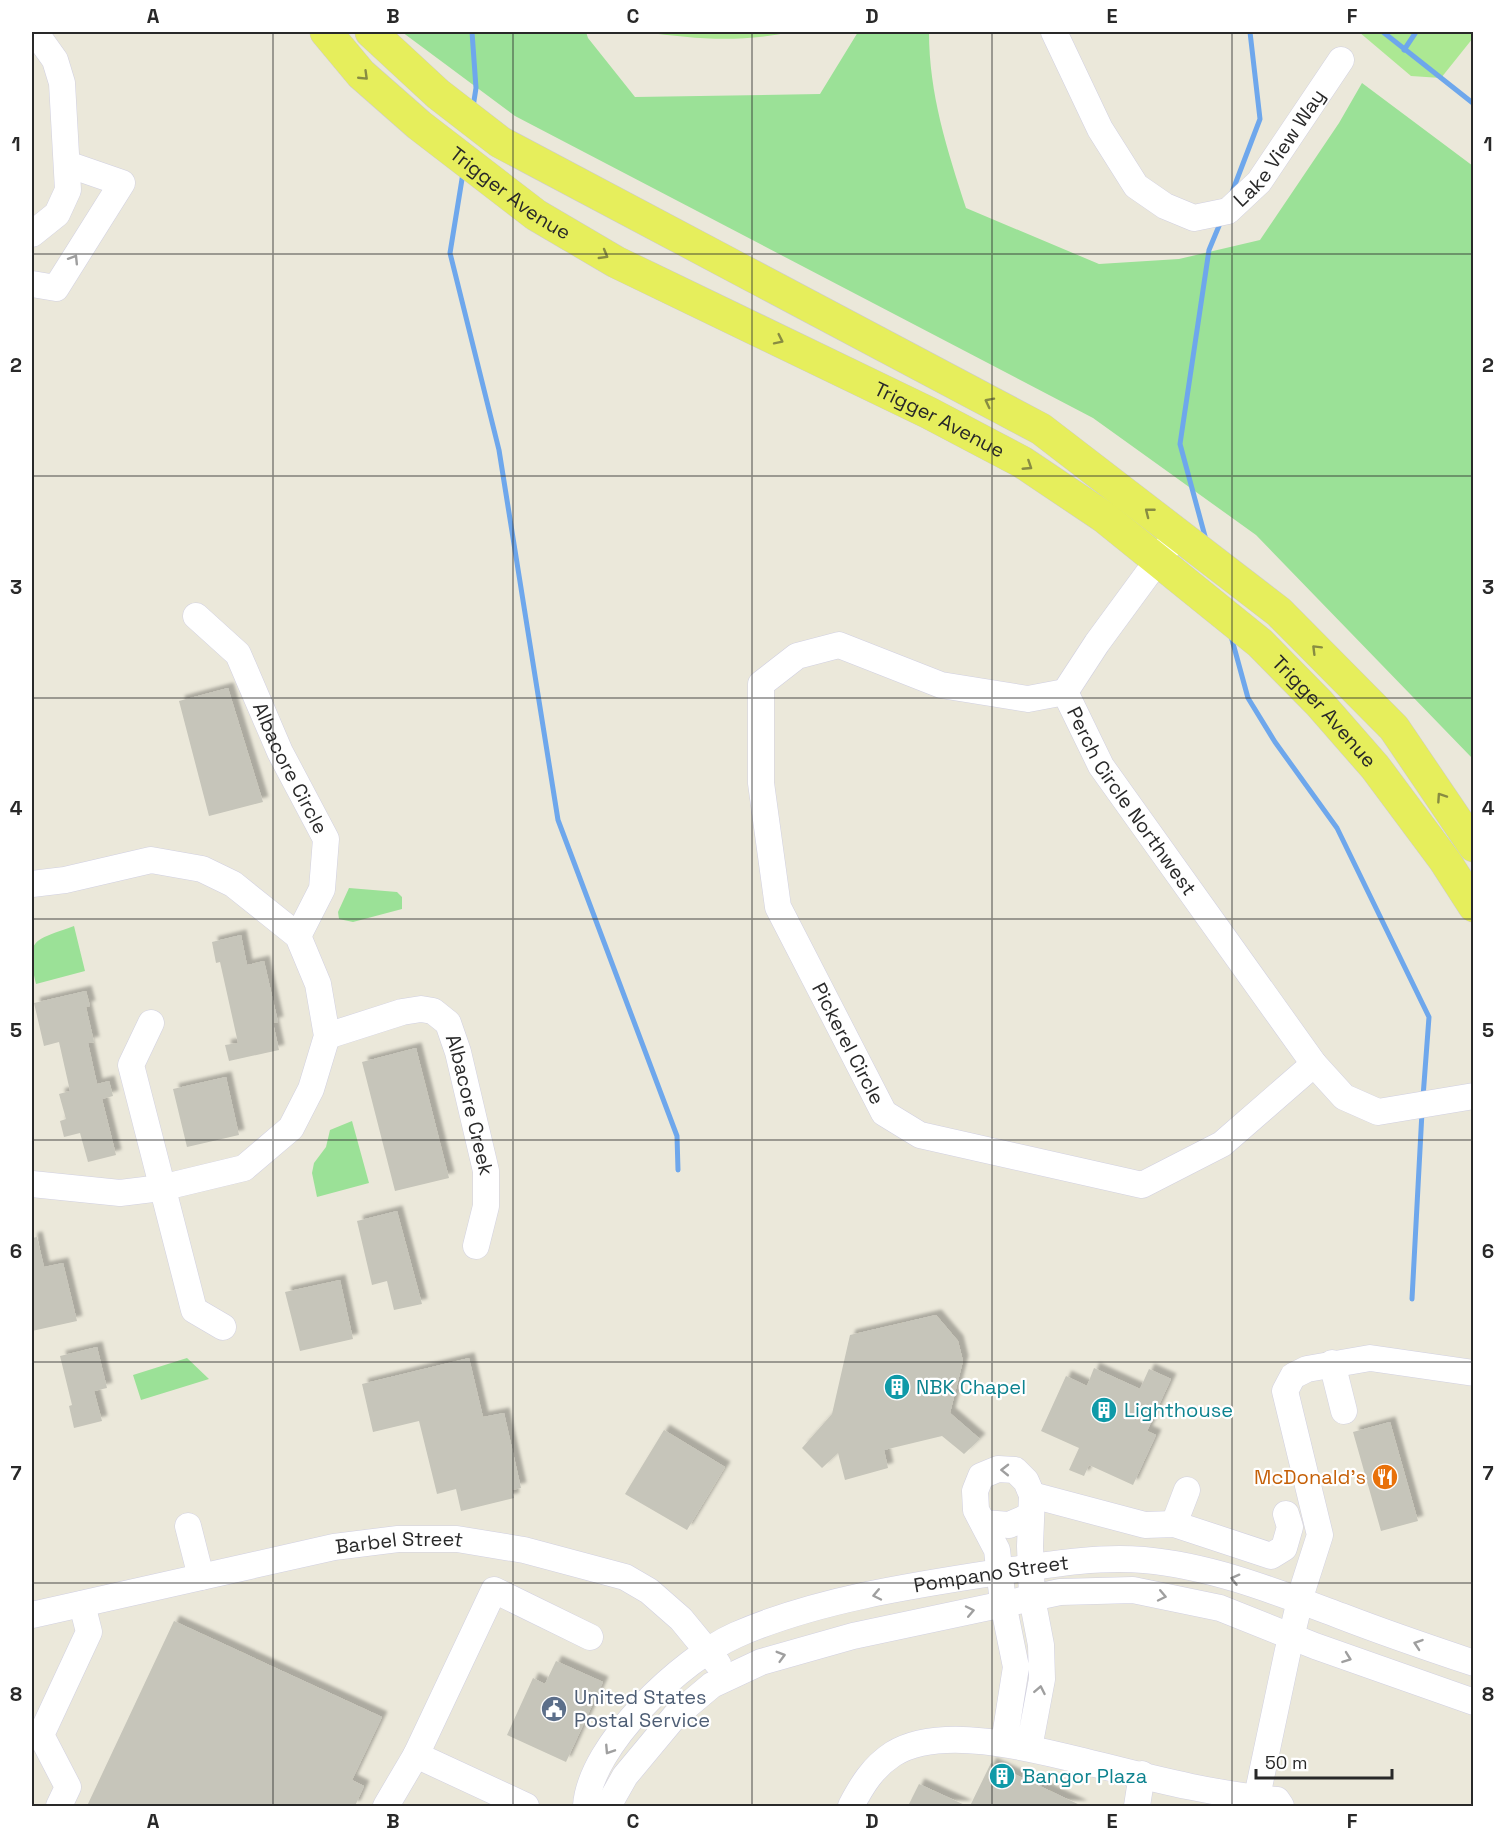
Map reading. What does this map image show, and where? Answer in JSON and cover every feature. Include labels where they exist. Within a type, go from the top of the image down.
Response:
[{"type":"main road","name":"Trigger Avenue","points":[[326,32],[361,74],[410,118],[536,215],[615,262],[929,413],[1022,462],[1104,517],[1260,643],[1318,703],[1375,767],[1445,861],[1473,906]]},
{"type":"main road","name":"Trigger Avenue","points":[[371,32],[438,94],[500,142],[1041,429],[1279,612],[1394,728],[1473,846]]},
{"type":"street","points":[[32,234],[57,214],[68,190],[62,83],[55,60],[35,32]]},
{"type":"street","name":"Lake View Way","points":[[1054,32],[1100,129],[1136,186],[1165,206],[1194,218],[1228,212],[1259,182],[1341,60]]},
{"type":"street","points":[[32,284],[56,288],[122,183],[67,164]]},
{"type":"street","name":"Perch Circle Northwest","points":[[1178,534],[1103,635],[1065,692],[1101,766],[1314,1064]]},
{"type":"street","name":"Albacore Circle","points":[[196,616],[238,654],[280,752],[326,839],[322,889],[298,936]]},
{"type":"street","name":"Pickerel Circle","points":[[1065,692],[1028,699],[941,685],[839,645],[797,656],[761,684],[761,783],[778,907],[884,1113],[920,1135],[1142,1185],[1222,1144],[1314,1064]]},
{"type":"street","points":[[32,884],[65,880],[151,860],[202,869],[233,884],[298,936],[318,984],[327,1035],[311,1089],[291,1128],[244,1168],[161,1188],[120,1193],[32,1184]]},
{"type":"street","name":"Albacore Creek","points":[[327,1035],[402,1012],[421,1009],[433,1011],[448,1023],[458,1052],[486,1171],[486,1206],[476,1246]]},
{"type":"street","points":[[152,1023],[130,1065],[194,1310],[223,1328]]},
{"type":"street","points":[[1314,1064],[1344,1097],[1378,1112],[1473,1096]]},
{"type":"street","points":[[1256,1802],[1300,1601],[1320,1535],[1285,1390],[1293,1376],[1307,1369],[1370,1358],[1473,1373]]},
{"type":"street","points":[[1332,1363],[1344,1411]]},
{"type":"street","points":[[1004,1743],[1016,1667],[1003,1603],[997,1550],[976,1510],[975,1491],[981,1476],[998,1469],[1015,1470],[1026,1481],[1031,1505],[1032,1598],[1041,1645],[1042,1679],[1029,1748]]},
{"type":"street","points":[[1174,1524],[1186,1490]]},
{"type":"street","points":[[1031,1505],[1145,1525],[1174,1524],[1270,1556],[1284,1548],[1290,1527],[1286,1514]]},
{"type":"street","points":[[984,1523],[1009,1525],[1031,1505]]},
{"type":"street","points":[[188,1526],[201,1577]]},
{"type":"street","name":"Barbel Street","points":[[32,1615],[334,1547],[398,1539],[457,1539],[524,1550],[625,1577],[649,1591],[681,1619],[709,1651],[727,1678]]},
{"type":"street","name":"Pompano Street","points":[[586,1806],[586,1795],[606,1753],[638,1709],[685,1666],[709,1651],[734,1636],[793,1613],[961,1577],[1074,1561],[1143,1560],[1216,1574],[1300,1601],[1473,1663]]},
{"type":"street","points":[[386,1806],[416,1755],[494,1590],[590,1637]]},
{"type":"street","name":"Pompano Street","points":[[608,1806],[625,1776],[675,1716],[712,1686],[760,1662],[853,1636],[1060,1592],[1133,1590],[1220,1608],[1292,1637],[1473,1702]]},
{"type":"street","points":[[59,1806],[68,1787],[41,1735],[89,1632],[82,1604]]},
{"type":"street","points":[[851,1806],[869,1774],[895,1753],[925,1743],[1004,1743],[1256,1802],[1277,1800],[1281,1806]]},
{"type":"street","points":[[416,1755],[526,1806]]},
{"type":"street","points":[[1137,1806],[1142,1774]]},
{"type":"green space","points":[[402,32],[586,32],[588,38],[635,97],[820,94],[858,32],[929,32],[936,99],[946,143],[966,208],[1099,264],[1179,259],[1260,240],[1339,123],[1362,83],[1473,166],[1473,759],[1256,535],[1093,418],[515,116]]},
{"type":"green space","points":[[643,32],[791,32],[753,38],[717,39]]},
{"type":"green space","points":[[1359,32],[1473,32],[1473,38],[1441,78],[1411,76]]},
{"type":"green space","points":[[349,888],[397,892],[402,897],[402,909],[353,922],[339,919],[338,912]]},
{"type":"green space","points":[[74,926],[85,971],[36,984],[32,957],[36,943]]},
{"type":"green space","points":[[352,1121],[369,1183],[317,1197],[312,1173],[314,1163],[326,1147],[330,1130]]},
{"type":"green space","points":[[187,1358],[209,1379],[141,1400],[133,1375]]},
{"type":"building","points":[[228,688],[263,802],[209,816],[179,701]]},
{"type":"building","points":[[241,935],[247,965],[264,961],[278,1022],[273,1023],[279,1050],[229,1061],[225,1045],[238,1043],[220,962],[216,963],[212,942]]},
{"type":"building","points":[[86,991],[90,1006],[86,1007],[94,1042],[88,1043],[97,1084],[109,1081],[113,1096],[102,1099],[116,1155],[88,1162],[80,1133],[64,1137],[60,1121],[66,1119],[59,1094],[70,1091],[59,1042],[44,1046],[34,1003]]},
{"type":"building","points":[[416,1048],[449,1178],[395,1191],[362,1062]]},
{"type":"building","points":[[226,1077],[239,1135],[187,1147],[173,1089]]},
{"type":"building","points":[[397,1211],[422,1304],[394,1310],[387,1281],[372,1285],[357,1221]]},
{"type":"building","points":[[37,1237],[44,1267],[63,1263],[77,1321],[32,1331],[32,1238]]},
{"type":"building","points":[[340,1280],[353,1339],[300,1351],[285,1292]]},
{"type":"building","name":"NBK Chapel","points":[[936,1315],[958,1341],[963,1361],[950,1413],[980,1439],[964,1454],[942,1436],[884,1450],[888,1468],[845,1480],[838,1453],[822,1468],[802,1448],[832,1414],[850,1335]]},
{"type":"building","points":[[97,1347],[107,1388],[94,1391],[102,1421],[74,1428],[69,1406],[72,1405],[60,1356]]},
{"type":"building","points":[[469,1358],[483,1417],[504,1413],[521,1488],[512,1490],[514,1498],[461,1511],[456,1489],[437,1494],[419,1421],[373,1432],[362,1384]]},
{"type":"building","name":"Lighthouse","points":[[1094,1368],[1140,1389],[1149,1369],[1171,1379],[1147,1431],[1156,1435],[1133,1485],[1089,1465],[1084,1476],[1069,1470],[1079,1448],[1041,1431],[1066,1376],[1087,1386]]},
{"type":"building","name":"McDonald's","points":[[1390,1422],[1418,1521],[1381,1531],[1353,1432]]},
{"type":"building","points":[[664,1430],[725,1467],[687,1530],[625,1494]]},
{"type":"building","points":[[174,1621],[382,1717],[352,1780],[364,1786],[355,1806],[87,1806]]},
{"type":"building","name":"United States Postal Service","points":[[556,1661],[603,1682],[566,1762],[507,1735],[533,1678],[545,1684]]},
{"type":"building","name":"Bangor Plaza","points":[[991,1763],[1082,1806],[970,1806]]},
{"type":"building","name":"Bangor Plaza","points":[[919,1784],[967,1806],[908,1806]]},
{"type":"waterway","points":[[472,32],[476,88],[473,107]]},
{"type":"waterway","points":[[1231,195],[1260,119],[1250,32]]},
{"type":"waterway","points":[[1383,32],[1474,104]]},
{"type":"waterway","points":[[1404,50],[1416,32]]},
{"type":"waterway","points":[[463,173],[450,253],[499,450],[558,820],[677,1136],[678,1170]]},
{"type":"waterway","points":[[1206,540],[1180,444],[1209,250],[1221,221]]},
{"type":"waterway","points":[[1231,636],[1248,698],[1275,742],[1337,828],[1429,1017],[1423,1097]]},
{"type":"waterway","points":[[1412,1299],[1422,1112]]},
{"type":"place","name":"NBK Chapel","points":[[897,1387]]},
{"type":"place","name":"Lighthouse","points":[[1104,1410]]},
{"type":"place","name":"McDonald's","points":[[1385,1477]]},
{"type":"place","name":"United States Postal Service","points":[[554,1709]]},
{"type":"place","name":"Bangor Plaza","points":[[1002,1776]]}]
